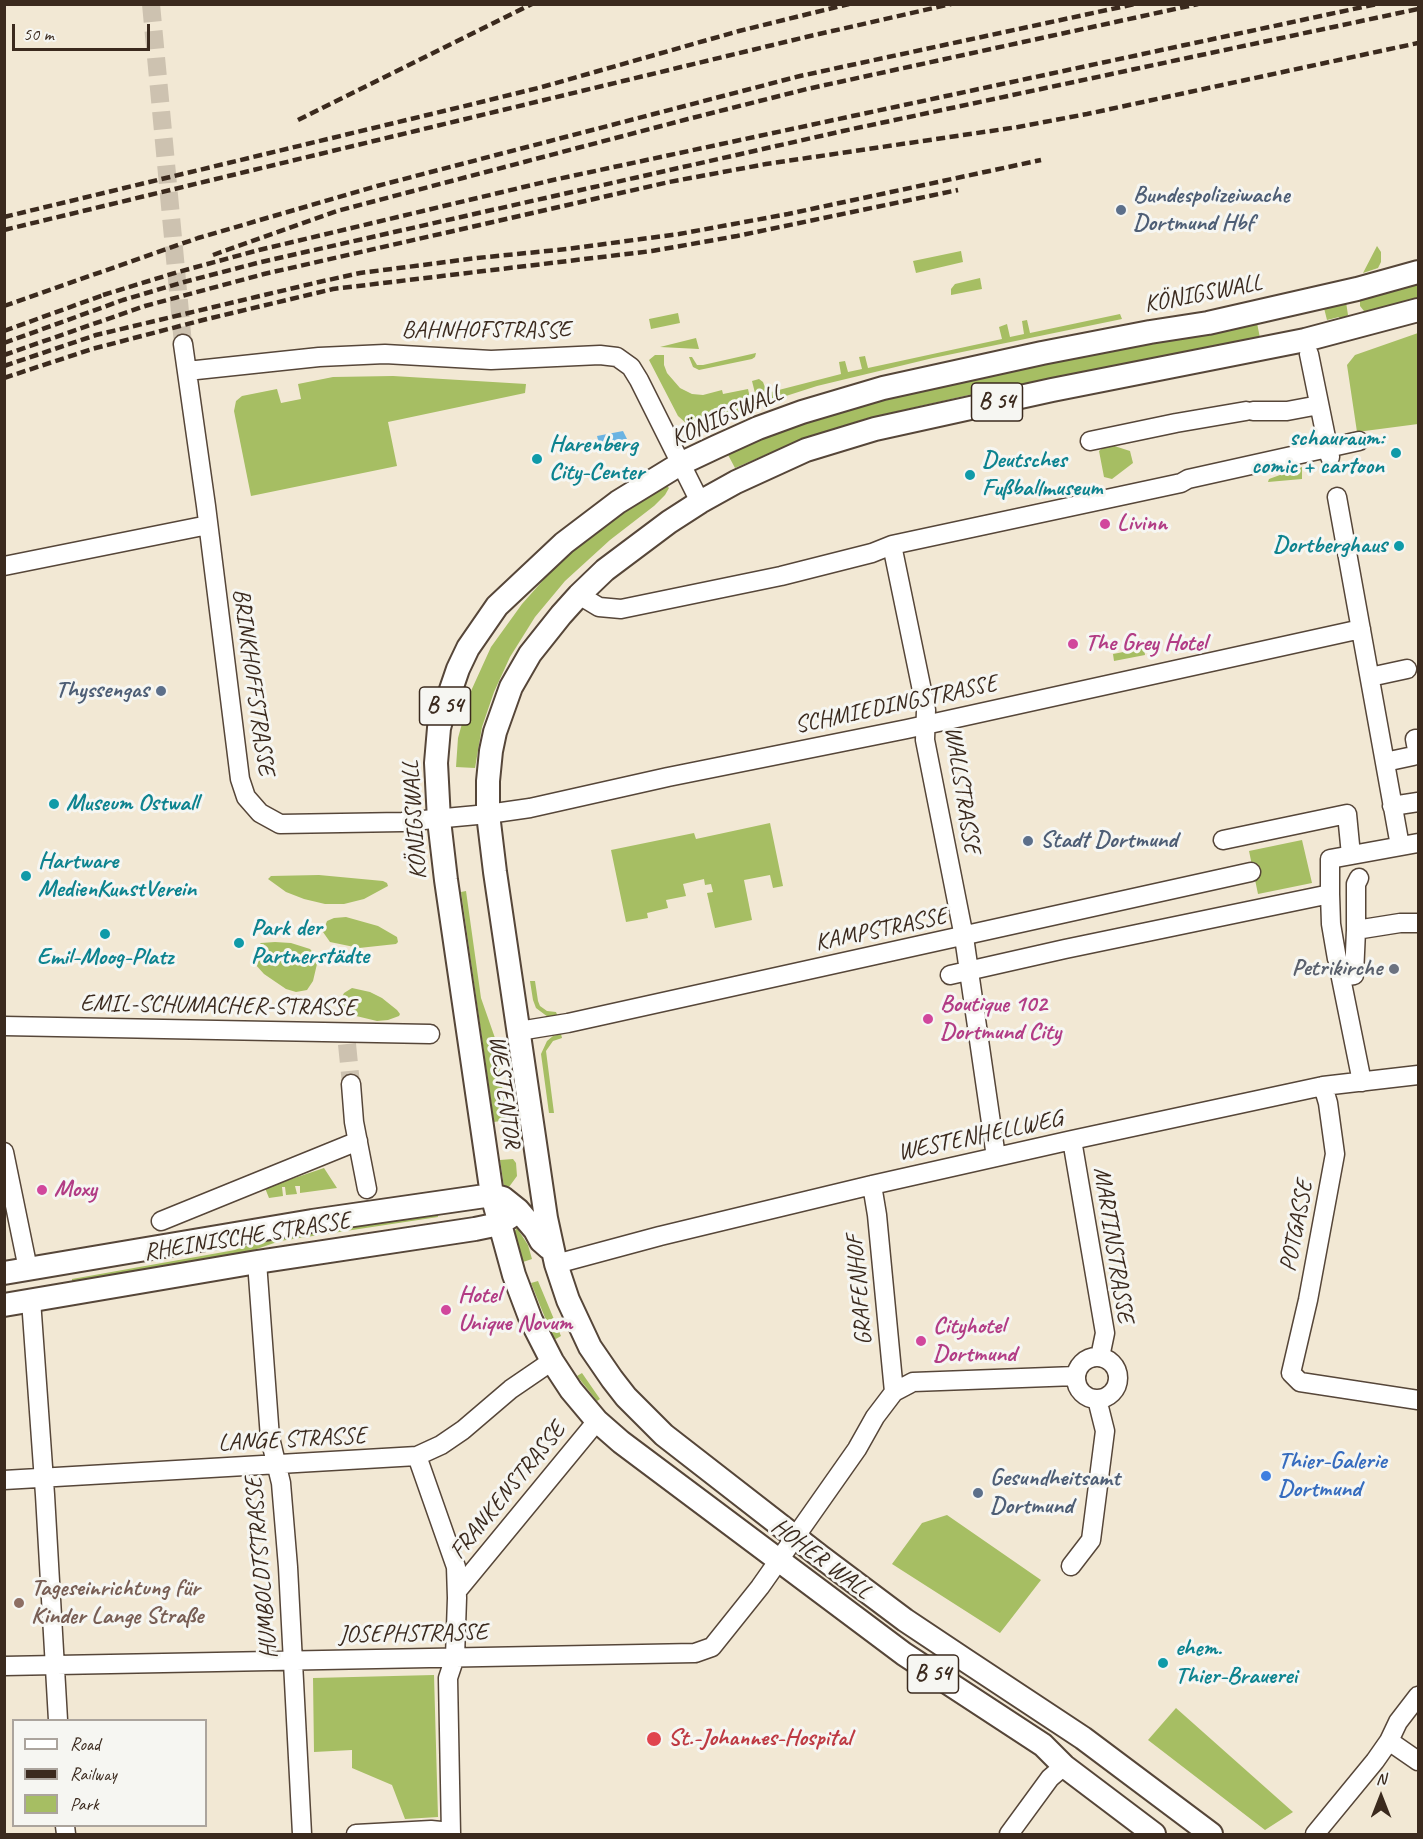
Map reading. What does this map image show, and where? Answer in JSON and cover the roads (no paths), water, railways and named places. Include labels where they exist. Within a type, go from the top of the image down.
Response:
[{"type":"main road","name":"KÖNIGSWALL","points":[[463,997],[439,820],[436,763],[439,728],[444,710],[458,669],[477,634],[497,606],[564,543],[618,502],[680,464],[769,424],[883,388],[1042,353],[1208,323],[1336,294],[1419,272]]},
{"type":"main road","name":"B 54","points":[[488,814],[488,781],[495,732],[504,703],[530,654],[561,615],[605,570],[669,522],[736,482],[806,450],[864,432],[976,406],[1305,340],[1419,310]]},
{"type":"main road","name":"WESTENTOR","points":[[488,814],[540,1182],[555,1259],[568,1300]]},
{"type":"main road","name":"WESTENTOR","points":[[463,997],[492,1195],[514,1275]]},
{"type":"main road","points":[[499,1224],[518,1210],[540,1182]]},
{"type":"main road","name":"WESTENTOR","points":[[492,1195],[502,1198],[518,1210],[555,1259]]},
{"type":"main road","name":"RHEINISCHE STRASSE","points":[[4,1273],[312,1221],[492,1195]]},
{"type":"main road","name":"RHEINISCHE STRASSE","points":[[4,1305],[499,1224]]},
{"type":"main road","points":[[28,1269],[31,1300]]},
{"type":"main road","name":"HOHER WALL","points":[[514,1275],[545,1365],[571,1390],[597,1421],[629,1448],[904,1654],[1042,1745],[1064,1766],[1154,1834]]},
{"type":"main road","name":"HOHER WALL","points":[[568,1300],[590,1347],[626,1397],[664,1435],[905,1620],[1083,1738],[1211,1834]]},
{"type":"street","name":"BRINKHOFFSTRASSE","points":[[183,344],[240,779],[246,798],[260,813],[280,824],[439,820]]},
{"type":"street","name":"BAHNHOFSTRASSE","points":[[187,371],[319,357],[385,354],[491,360],[600,354],[617,357],[631,367],[639,380],[700,502]]},
{"type":"street","points":[[1310,359],[1329,453]]},
{"type":"street","points":[[1090,441],[1176,423],[1250,411],[1287,411],[1319,405]]},
{"type":"street","points":[[579,595],[599,607],[621,609],[825,565],[892,545],[1181,483],[1188,479],[1294,456],[1329,453],[1359,441]]},
{"type":"street","points":[[1336,497],[1400,846]]},
{"type":"street","points":[[4,566],[208,525]]},
{"type":"street","name":"WALLSTRASSE","points":[[892,545],[926,710],[925,740],[964,937],[996,1157]]},
{"type":"street","name":"SCHMIEDINGSTRASSE","points":[[439,820],[530,808],[1361,629]]},
{"type":"street","points":[[1369,673],[1406,665]]},
{"type":"street","points":[[1385,762],[1416,750]]},
{"type":"street","points":[[1392,806],[1419,802]]},
{"type":"street","points":[[1223,840],[1347,814],[1359,878],[1356,884],[1362,930]]},
{"type":"street","points":[[1362,1082],[1331,924],[1330,859],[1419,843]]},
{"type":"street","name":"KAMPSTRASSE","points":[[519,1031],[568,1023],[964,937],[1251,872]]},
{"type":"street","points":[[1339,968],[1354,975],[1368,903],[1368,880],[1359,878]]},
{"type":"street","points":[[950,975],[1330,894]]},
{"type":"street","points":[[1362,930],[1400,923],[1419,923]]},
{"type":"street","name":"EMIL-SCHUMACHER-STRASSE","points":[[4,1026],[210,1029],[346,1038],[430,1034]]},
{"type":"street","name":"WESTENHELLWEG","points":[[555,1259],[996,1157],[1073,1148],[1326,1095],[1362,1082],[1419,1075]]},
{"type":"street","name":"RHEINISCHE STRASSE","points":[[351,1084],[367,1189]]},
{"type":"street","name":"POTGASSE","points":[[1326,1095],[1335,1154],[1308,1300],[1291,1373],[1300,1382],[1419,1400]]},
{"type":"street","name":"RHEINISCHE STRASSE","points":[[161,1221],[358,1141]]},
{"type":"street","name":"MARTINSTRASSE","points":[[1073,1148],[1105,1334],[1100,1357]]},
{"type":"street","points":[[4,1152],[28,1269]]},
{"type":"street","name":"GRAFENHOF","points":[[872,1185],[877,1215],[894,1392]]},
{"type":"street","name":"HUMBOLDTSTRASSE","points":[[257,1262],[270,1438],[278,1465],[288,1567],[302,1834]]},
{"type":"street","points":[[31,1300],[58,1719]]},
{"type":"street","points":[[1094,1357],[1100,1357],[1112,1363],[1118,1376],[1110,1394],[1097,1399],[1081,1391],[1077,1386],[1076,1376],[1082,1363],[1094,1357]]},
{"type":"street","name":"LANGE STRASSE","points":[[4,1480],[417,1456],[441,1445],[462,1431],[511,1389],[545,1365]]},
{"type":"street","points":[[778,1561],[894,1392],[913,1382],[1076,1376]]},
{"type":"street","points":[[1071,1566],[1091,1540],[1105,1431],[1097,1399]]},
{"type":"street","name":"FRANKENSTRASSE","points":[[457,1591],[597,1421]]},
{"type":"street","points":[[356,1834],[431,1830],[451,1833],[448,1678],[455,1657],[456,1567],[417,1456]]},
{"type":"street","name":"JOSEPHSTRASSE","points":[[4,1666],[695,1653],[712,1647],[778,1561]]},
{"type":"street","points":[[1315,1834],[1389,1741],[1398,1722],[1419,1696]]},
{"type":"street","points":[[1389,1741],[1419,1761]]},
{"type":"street","points":[[1009,1834],[1050,1778],[1064,1766]]},
{"type":"water","points":[[623,431],[627,439],[599,444],[597,436]]},
{"type":"tunnel","points":[[151,4],[183,344]]},
{"type":"tunnel","points":[[347,1044],[351,1084]]},
{"type":"railway","points":[[298,120],[532,4]]},
{"type":"railway","points":[[4,217],[542,87],[739,31],[849,4]]},
{"type":"railway","points":[[4,230],[951,4]]},
{"type":"railway","points":[[4,306],[198,238],[377,186],[800,76],[1135,4]]},
{"type":"railway","points":[[213,255],[337,211],[688,119],[807,89],[1198,4]]},
{"type":"railway","points":[[103,295],[259,250],[553,180],[1377,4]]},
{"type":"railway","points":[[4,343],[123,300],[261,262],[843,131],[1418,9]]},
{"type":"railway","points":[[4,355],[145,306],[264,274],[669,182],[766,164],[1018,127],[1418,43]]},
{"type":"railway","points":[[4,366],[96,335],[360,273],[679,234],[788,214],[1041,160]]},
{"type":"railway","points":[[4,378],[92,349],[333,289],[652,251],[737,236],[958,190]]},
{"type":"railway","points":[[4,331],[109,293]]},
{"type":"place","name":"Bundespolizeiwache Dortmund Hbf","points":[[1121,210]]},
{"type":"place","name":"schauraum: comic + cartoon","points":[[1396,453]]},
{"type":"place","name":"Harenberg City-Center","points":[[537,459]]},
{"type":"place","name":"Deutsches Fußballmuseum","points":[[970,475]]},
{"type":"place","name":"Livinn","points":[[1105,524]]},
{"type":"place","name":"Dortberghaus","points":[[1399,546]]},
{"type":"place","name":"The Grey Hotel","points":[[1073,644]]},
{"type":"place","name":"Thyssengas","points":[[161,691]]},
{"type":"place","name":"Museum Ostwall","points":[[54,804]]},
{"type":"place","name":"Stadt Dortmund","points":[[1028,841]]},
{"type":"place","name":"Hartware MedienKunstVerein","points":[[26,876]]},
{"type":"place","name":"Emil-Moog-Platz","points":[[105,934]]},
{"type":"place","name":"Park der Partnerstädte","points":[[239,943]]},
{"type":"place","name":"Petrikirche","points":[[1394,969]]},
{"type":"place","name":"Boutique 102 Dortmund City","points":[[928,1019]]},
{"type":"place","name":"Moxy","points":[[42,1190]]},
{"type":"place","name":"Hotel Unique Novum","points":[[446,1310]]},
{"type":"place","name":"Cityhotel Dortmund","points":[[921,1341]]},
{"type":"place","name":"Thier-Galerie Dortmund","points":[[1266,1476]]},
{"type":"place","name":"Gesundheitsamt Dortmund","points":[[978,1493]]},
{"type":"place","name":"Tageseinrichtung für Kinder Lange Straße","points":[[19,1603]]},
{"type":"place","name":"ehem. Thier-Brauerei","points":[[1163,1663]]},
{"type":"place","name":"St.-Johannes-Hospital","points":[[654,1739]]}]
